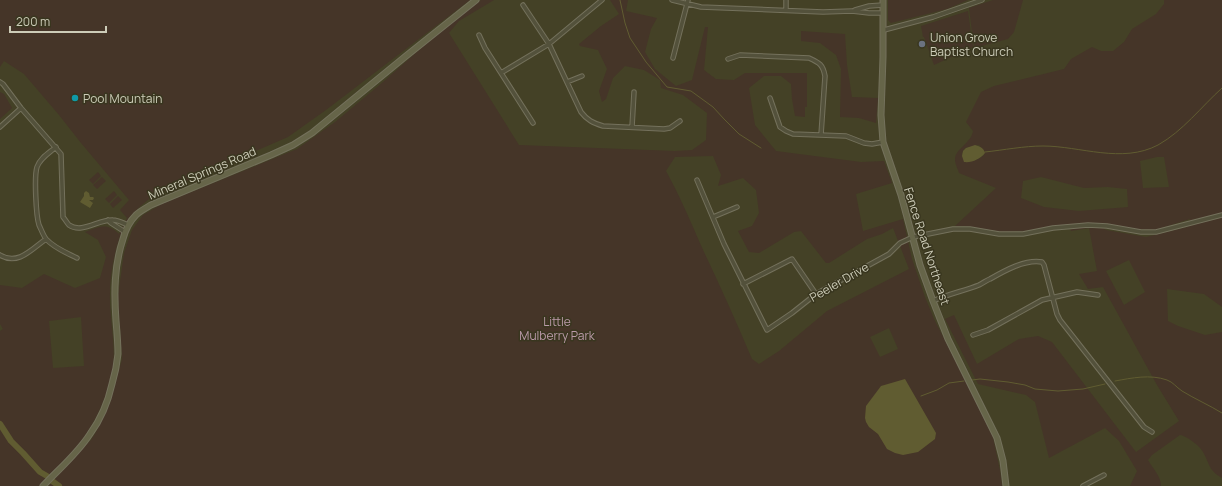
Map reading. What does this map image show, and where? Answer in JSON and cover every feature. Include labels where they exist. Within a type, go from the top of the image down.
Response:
[{"type":"street","name":"Mineral Springs Road","points":[[43,486],[90,436],[107,401],[117,363],[118,353],[115,282],[118,258],[125,232],[128,225],[136,215],[151,205],[293,145],[312,133],[476,0]]},
{"type":"street","points":[[501,73],[549,44],[602,0]]},
{"type":"street","points":[[672,0],[701,6],[823,12],[852,11],[883,13]]},
{"type":"street","points":[[786,0],[786,10]]},
{"type":"street","points":[[884,30],[933,17],[982,0]]},
{"type":"street","points":[[673,58],[687,2]]},
{"type":"street","points":[[852,11],[883,2]]},
{"type":"street","name":"Fence Road Northeast","points":[[883,2],[882,142],[913,237],[920,265],[933,301],[948,339],[995,433],[1003,461],[1006,486]]},
{"type":"street","points":[[522,5],[549,44],[581,112],[587,119],[593,123],[603,126],[664,129],[670,128],[680,120]]},
{"type":"street","points":[[479,35],[485,48],[533,122]]},
{"type":"street","points":[[728,58],[748,55],[809,58],[819,62],[824,70],[825,76],[821,135]]},
{"type":"street","points":[[568,82],[582,76]]},
{"type":"street","points":[[0,82],[61,154],[63,217],[69,225],[76,228],[83,228],[108,220],[116,220],[128,225]]},
{"type":"street","points":[[632,127],[634,92]]},
{"type":"street","points":[[770,98],[780,126],[793,134],[846,136],[864,143],[872,144],[882,142]]},
{"type":"street","points":[[0,127],[21,108]]},
{"type":"street","points":[[56,147],[40,160],[37,167],[37,215],[39,225],[46,239],[57,248],[77,258]]},
{"type":"street","points":[[697,180],[743,284],[792,259],[816,294]]},
{"type":"street","points":[[713,217],[737,207]]},
{"type":"street","name":"Peeler Drive","points":[[743,284],[767,330],[792,314],[816,294],[889,254],[900,243],[913,237],[953,229],[970,229],[1000,234],[1023,234],[1053,228],[1088,225],[1107,226],[1141,232],[1156,232],[1222,215]]},
{"type":"street","points":[[108,220],[110,223],[125,232]]},
{"type":"street","points":[[0,255],[6,258],[22,256],[46,239]]},
{"type":"street","points":[[933,301],[946,294],[980,284],[1009,268],[1018,265],[1042,262],[1060,320],[1144,427],[1152,432]]},
{"type":"street","points":[[973,335],[988,330],[1042,300],[1077,292],[1098,295]]},
{"type":"street","points":[[1082,486],[1104,475]]},
{"type":"green space","points":[[0,0],[470,0],[326,110],[288,137],[153,196],[128,219],[117,244],[110,284],[114,360],[110,383],[93,424],[85,436],[41,486],[0,486],[0,331],[3,329],[0,324],[0,285],[22,288],[44,274],[75,288],[100,278],[106,257],[98,240],[85,232],[99,227],[107,227],[115,230],[119,234],[127,218],[120,210],[129,200],[24,74],[4,61],[0,67]],"holes":[[[81,317],[84,366],[53,368],[49,321]]]},
{"type":"green space","name":"Little Mulberry Park","points":[[481,0],[494,0],[459,21],[449,33],[519,145],[675,151],[692,150],[706,140],[707,113],[683,95],[661,88],[660,80],[644,70],[625,66],[613,78],[606,99],[602,102],[599,91],[607,69],[598,50],[580,46],[579,44],[619,14],[610,0],[628,0],[626,11],[657,18],[651,29],[645,52],[655,69],[676,86],[692,80],[705,27],[708,27],[704,70],[716,79],[734,80],[745,73],[807,73],[807,107],[805,107],[805,117],[795,116],[791,84],[781,76],[764,76],[749,88],[755,125],[776,151],[861,162],[884,161],[892,183],[856,194],[863,231],[903,219],[912,259],[934,319],[992,433],[1002,486],[49,486],[69,462],[91,440],[110,403],[122,359],[118,296],[124,253],[132,230],[143,215],[162,204],[297,149],[335,122],[445,27]],"holes":[[[713,156],[721,175],[718,186],[743,178],[756,190],[759,213],[752,226],[738,231],[749,252],[759,253],[794,232],[801,231],[826,263],[829,263],[867,239],[882,234],[893,228],[909,269],[827,311],[779,351],[759,364],[752,359],[677,191],[666,171],[675,157]],[[889,328],[898,349],[880,357],[870,337]]]},
{"type":"green space","points":[[888,0],[968,0],[947,9],[891,23],[888,20]]},
{"type":"green space","points":[[993,0],[1023,0],[1014,32],[1008,39],[974,48],[969,8]]},
{"type":"green space","points":[[1164,0],[1222,0],[1222,307],[1204,294],[1167,289],[1168,321],[1205,335],[1222,332],[1222,478],[1214,472],[1199,447],[1190,439],[1180,435],[1152,455],[1148,460],[1161,482],[1161,486],[1130,486],[1137,471],[1119,441],[1105,428],[1049,458],[1035,402],[1026,395],[978,384],[945,319],[954,315],[977,364],[1019,339],[1038,336],[1052,342],[1136,452],[1179,421],[1157,385],[1103,287],[1088,289],[1079,274],[1097,271],[1089,228],[1071,231],[1070,227],[1099,225],[1106,230],[1146,237],[1187,227],[1190,219],[1155,230],[1133,229],[1102,223],[1081,223],[1024,231],[1003,232],[965,226],[955,226],[996,188],[959,173],[955,160],[958,152],[972,135],[973,131],[966,122],[981,92],[994,86],[1064,69],[1071,59],[1092,47],[1101,51],[1113,51],[1124,42],[1132,29],[1156,14],[1164,4]],"holes":[[[979,145],[984,151],[984,155],[978,159],[967,162],[962,156],[963,151],[966,148]],[[1164,157],[1169,187],[1143,188],[1140,161]],[[1041,177],[1084,188],[1108,187],[1127,189],[1128,207],[1079,211],[1044,207],[1021,198],[1023,181]],[[1129,260],[1145,292],[1124,305],[1106,271]]]},
{"type":"green space","points":[[968,11],[973,47],[934,65],[923,37],[921,26]]},
{"type":"green space","points":[[801,31],[845,34],[847,65],[852,97],[878,98],[876,123],[859,118],[840,117],[841,69],[836,55],[820,43],[801,41]]},
{"type":"green space","points":[[0,92],[4,94],[12,108],[0,119]]},
{"type":"green space","points":[[98,172],[101,176],[93,184],[89,180]]},
{"type":"green space","points":[[102,177],[106,181],[97,189],[93,185]]},
{"type":"green space","points":[[114,191],[117,195],[109,203],[105,199]]},
{"type":"green space","points":[[118,196],[122,200],[113,208],[110,204]]},
{"type":"shaded area","points":[[975,145],[980,147],[985,153],[976,160],[964,162],[962,156],[963,151],[966,148]]},
{"type":"shaded area","points":[[86,191],[89,193],[90,197],[94,198],[93,200],[89,200],[93,203],[90,208],[80,202]]},
{"type":"shaded area","points":[[905,379],[936,433],[935,439],[918,452],[903,455],[887,449],[878,434],[869,427],[865,418],[866,406],[881,386]]},
{"type":"waterway","points":[[620,0],[630,38],[646,62],[667,87],[691,91],[713,107],[739,134],[761,148]]},
{"type":"waterway","points":[[985,152],[1021,147],[1043,146],[1116,154],[1144,150],[1158,145],[1176,133],[1222,88]]},
{"type":"waterway","points":[[1115,381],[1148,377],[1161,378],[1171,382],[1182,391],[1222,413]]},
{"type":"waterway","points":[[972,380],[980,379],[1008,382],[1025,385],[1035,389],[1058,391],[1083,389],[1105,384]]},
{"type":"waterway","points":[[921,396],[937,390],[949,383],[964,381]]},
{"type":"waterway","points":[[0,424],[11,441],[40,472],[47,476]]},
{"type":"waterway","points":[[52,481],[59,486]]},
{"type":"place","name":"Union Grove Baptist Church","points":[[922,44]]},
{"type":"place","name":"Pool Mountain","points":[[75,98]]}]
